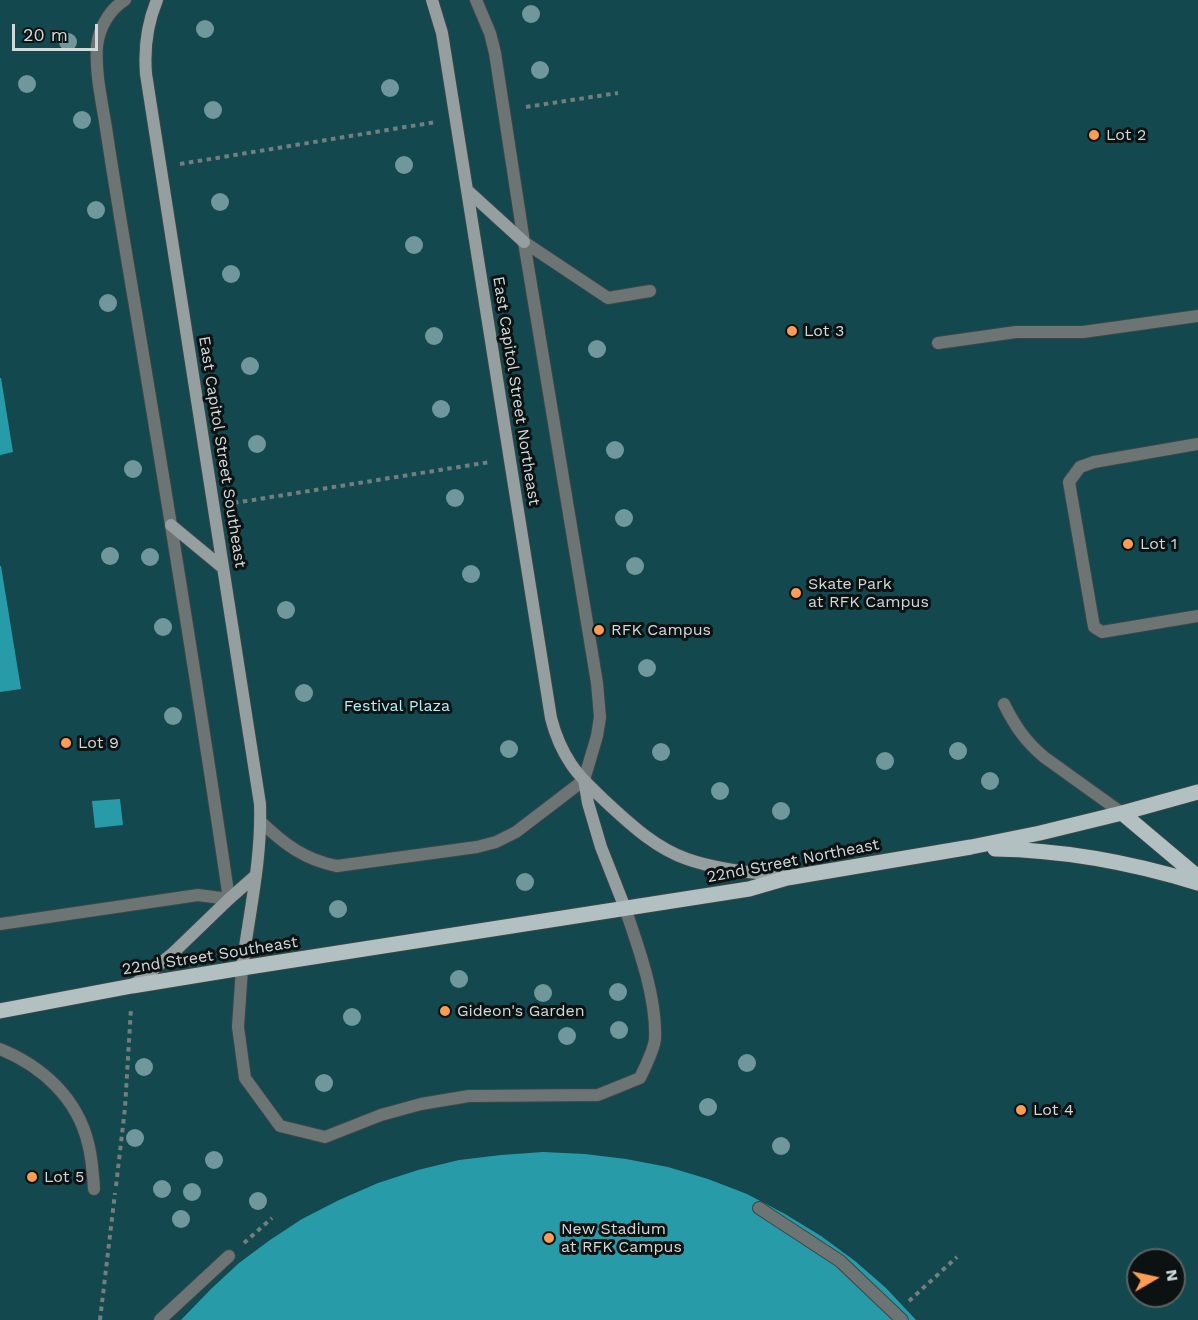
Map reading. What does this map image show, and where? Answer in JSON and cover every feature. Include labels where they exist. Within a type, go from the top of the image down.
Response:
[{"type":"main road","name":"East Capitol Street Southeast","points":[[157,0],[147,33],[144,54],[146,74],[260,804],[261,822],[242,968]]},
{"type":"main road","name":"East Capitol Street Northeast","points":[[432,0],[442,33],[555,733],[571,764],[584,780],[629,824],[674,853],[716,866],[787,878]]},
{"type":"main road","points":[[468,191],[524,242]]},
{"type":"main road","points":[[171,525],[223,568]]},
{"type":"main road","points":[[584,780],[601,847],[625,908]]},
{"type":"main road","name":"22nd Street Northeast","points":[[427,939],[687,900],[749,889],[787,878],[971,847],[1040,833],[1198,792]]},
{"type":"main road","points":[[1122,813],[1198,877]]},
{"type":"main road","points":[[971,847],[1083,857],[1198,883]]},
{"type":"main road","points":[[132,986],[181,946],[255,876]]},
{"type":"main road","name":"22nd Street Southeast","points":[[0,1011],[132,986],[427,939]]},
{"type":"main road","points":[[0,998],[25,1006]]},
{"type":"street","points":[[0,924],[198,895],[229,899],[171,525],[113,175],[97,61],[100,31],[108,16],[125,0]]},
{"type":"street","name":"East Capitol Street Northeast","points":[[476,0],[490,33],[495,53],[599,699],[600,717],[597,736],[584,780]]},
{"type":"street","points":[[524,242],[608,298],[650,291]]},
{"type":"street","points":[[938,343],[1016,332],[1083,332],[1198,316]]},
{"type":"street","points":[[1198,444],[1094,462],[1080,467],[1069,482],[1094,627],[1102,632],[1198,616]]},
{"type":"street","points":[[1004,704],[1012,721],[1035,750],[1122,813]]},
{"type":"street","points":[[261,822],[276,837],[315,861],[348,866],[496,842],[516,832],[584,780]]},
{"type":"street","points":[[242,968],[238,1027],[245,1078],[280,1126],[325,1137],[381,1115],[421,1104],[469,1096],[598,1095],[640,1078],[655,1041],[653,1012],[646,974],[625,908]]},
{"type":"street","points":[[0,1049],[13,1054],[46,1076],[72,1104],[88,1143],[94,1189]]},
{"type":"street","points":[[759,1208],[840,1261],[898,1317]]},
{"type":"street","points":[[160,1320],[229,1256]]},
{"type":"path","points":[[526,107],[618,93]]},
{"type":"path","points":[[180,164],[437,122]]},
{"type":"path","points":[[232,503],[490,462]]},
{"type":"path","points":[[100,1320],[125,1108],[132,986]]},
{"type":"path","points":[[229,1256],[272,1218]]},
{"type":"path","points":[[898,1317],[957,1257]]},
{"type":"green space","name":"RFK Campus","points":[[0,0],[1198,0],[1198,1320],[0,1320]]},
{"type":"building","points":[[0,378],[13,452],[0,455]]},
{"type":"building","points":[[0,566],[21,689],[0,692]]},
{"type":"building","points":[[120,799],[123,825],[95,828],[92,801]]},
{"type":"building","name":"New Stadium at RFK Campus","points":[[543,1152],[585,1154],[668,1167],[747,1194],[821,1236],[855,1261],[886,1288],[916,1320],[181,1320],[239,1263],[302,1219],[339,1200],[378,1183],[459,1160]]},
{"type":"place","name":"Lot 2","points":[[1094,135]]},
{"type":"place","name":"Lot 3","points":[[792,331]]},
{"type":"place","name":"Lot 1","points":[[1128,544]]},
{"type":"place","name":"Skate Park at RFK Campus","points":[[796,593]]},
{"type":"place","name":"RFK Campus","points":[[599,630]]},
{"type":"place","name":"Lot 9","points":[[66,743]]},
{"type":"place","name":"Gideon's Garden","points":[[445,1011]]},
{"type":"place","name":"Lot 4","points":[[1021,1110]]},
{"type":"place","name":"Lot 5","points":[[32,1177]]},
{"type":"place","name":"New Stadium at RFK Campus","points":[[549,1238]]},
{"type":"park label","name":"Festival Plaza","points":[[397,706]]}]
